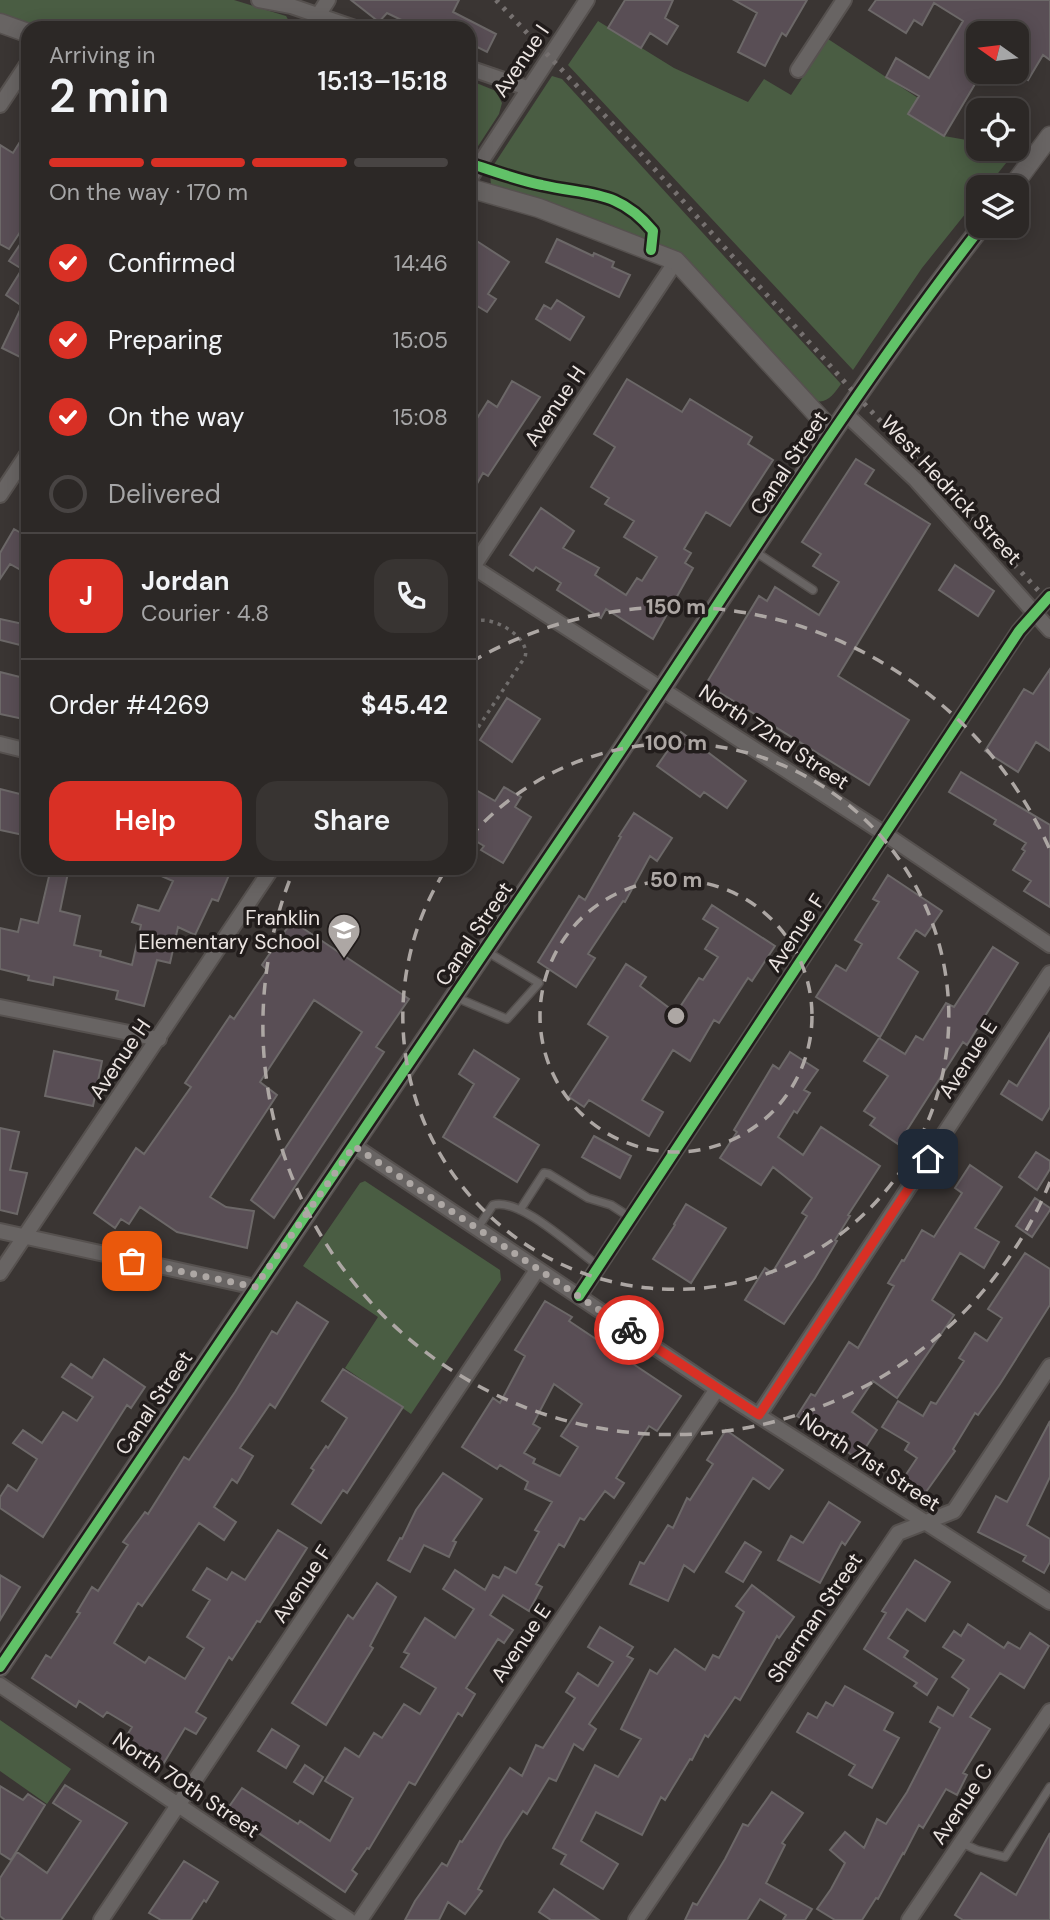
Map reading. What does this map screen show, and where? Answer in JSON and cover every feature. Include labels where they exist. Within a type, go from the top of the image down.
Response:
[{"type":"street","points":[[259,0],[291,6],[335,21]]},
{"type":"street","points":[[314,21],[328,0]]},
{"type":"street","name":"Avenue I","points":[[476,169],[587,0]]},
{"type":"street","points":[[798,70],[844,0]]},
{"type":"street","points":[[0,23],[21,30]]},
{"type":"street","points":[[476,70],[527,88]]},
{"type":"street","points":[[0,105],[21,73]]},
{"type":"street","points":[[1021,175],[1050,136]]},
{"type":"street","points":[[476,190],[539,208],[676,261],[832,431]]},
{"type":"street","name":"Canal Street","points":[[0,1667],[255,1287],[354,1146],[663,689],[832,431],[924,301],[973,238]]},
{"type":"street","name":"Avenue H","points":[[476,562],[676,261]]},
{"type":"street","name":"West Hedrick Street","points":[[845,413],[916,480],[1050,630]]},
{"type":"street","points":[[0,495],[21,464]]},
{"type":"street","name":"North 72nd Street","points":[[476,573],[663,689],[1050,944]]},
{"type":"street","name":"Avenue F","points":[[579,1296],[1019,631],[1050,596]]},
{"type":"street","points":[[0,744],[21,749]]},
{"type":"street","name":"Avenue H","points":[[0,1273],[267,875]]},
{"type":"street","name":"Avenue E","points":[[759,1415],[1050,973]]},
{"type":"street","points":[[0,1007],[159,1039]]},
{"type":"street","name":"North 71st Street","points":[[354,1146],[717,1389],[1050,1602]]},
{"type":"street","points":[[0,1231],[255,1287]]},
{"type":"street","name":"Avenue F","points":[[101,1920],[537,1270]]},
{"type":"street","name":"Sherman Street","points":[[636,1920],[898,1533],[954,1511],[1050,1366]]},
{"type":"street","name":"Avenue E","points":[[360,1920],[717,1389]]},
{"type":"street","name":"North 70th Street","points":[[0,1685],[349,1920]]},
{"type":"street","name":"Avenue C","points":[[909,1920],[1050,1711]]},
{"type":"lane","points":[[753,551],[813,590]]},
{"type":"lane","points":[[455,997],[507,1019],[539,983],[486,951]]},
{"type":"lane","points":[[520,1210],[544,1173],[588,1198],[611,1205],[631,1218]]},
{"type":"lane","points":[[477,1230],[493,1205],[503,1203],[520,1210],[570,1242],[580,1254],[599,1266]]},
{"type":"lane","points":[[961,1842],[977,1850],[1004,1857],[1050,1787]]},
{"type":"path","points":[[476,622],[492,621],[522,641],[527,651],[476,730]]},
{"type":"green space","points":[[0,0],[234,0],[286,16],[289,21],[21,22],[0,15]]},
{"type":"green space","points":[[598,21],[674,68],[748,102],[764,79],[791,95],[828,39],[918,98],[908,114],[944,136],[966,140],[966,161],[1008,161],[997,175],[966,175],[966,213],[922,268],[853,370],[568,65]]},
{"type":"green space","points":[[552,76],[562,79],[841,384],[829,398],[821,401],[812,399],[697,274],[491,185],[490,174],[493,166]]},
{"type":"green space","points":[[476,83],[496,91],[502,103],[499,114],[476,149]]},
{"type":"green space","points":[[365,1181],[500,1270],[501,1280],[411,1414],[345,1368],[378,1317],[303,1266],[360,1183]]},
{"type":"green space","points":[[0,1720],[71,1769],[47,1804],[0,1771]]},
{"type":"building","points":[[351,0],[459,0],[453,12],[471,21],[404,21],[387,13],[378,21]]},
{"type":"building","points":[[625,0],[673,0],[665,18],[678,26],[667,44],[650,33],[641,48],[608,28]]},
{"type":"building","points":[[734,0],[807,0],[786,36],[782,33],[765,66],[738,52],[757,13]]},
{"type":"building","points":[[876,0],[1050,0],[1050,60],[1043,55],[1029,78],[1029,21],[966,21],[966,84],[975,84],[944,136],[908,114],[919,96],[886,77],[896,58],[929,78],[963,21],[934,3],[922,25],[914,20],[906,33],[869,10]]},
{"type":"building","points":[[476,24],[496,34],[487,52],[476,46]]},
{"type":"building","points":[[21,140],[21,231],[9,249],[0,244],[0,145],[13,153]]},
{"type":"building","points":[[557,239],[593,256],[594,253],[614,262],[612,267],[630,275],[619,297],[546,262]]},
{"type":"building","points":[[476,241],[509,262],[488,294],[496,299],[487,312],[476,305]]},
{"type":"building","points":[[19,246],[21,247],[21,268],[9,261]]},
{"type":"building","points":[[21,271],[21,305],[6,295]]},
{"type":"building","points":[[557,300],[584,317],[570,340],[536,319],[544,305],[551,309]]},
{"type":"building","points":[[21,308],[21,358],[2,348]]},
{"type":"building","points":[[627,379],[682,412],[690,399],[752,437],[748,444],[773,460],[730,526],[706,512],[684,549],[691,553],[685,563],[693,568],[653,639],[606,609],[601,618],[557,590],[561,583],[536,567],[533,571],[510,555],[541,508],[574,531],[563,548],[599,568],[595,575],[626,595],[637,578],[642,581],[657,557],[624,537],[634,521],[605,504],[609,498],[591,487],[615,447],[594,434]]},
{"type":"building","points":[[512,381],[540,397],[488,476],[483,473],[476,486],[476,420],[488,401],[497,407]]},
{"type":"building","points":[[856,459],[874,470],[865,484],[930,524],[838,676],[909,720],[869,785],[706,684],[759,596],[767,601],[775,587],[819,615],[839,582],[813,566],[821,554],[802,542]]},
{"type":"building","points":[[14,529],[21,533],[21,570],[10,564],[0,579],[0,553]]},
{"type":"building","points":[[955,565],[994,591],[978,616],[939,590]]},
{"type":"building","points":[[0,619],[21,624],[21,645],[0,640]]},
{"type":"building","points":[[1050,669],[1050,751],[1036,742],[1018,772],[985,751],[1024,689],[1033,694]]},
{"type":"building","points":[[0,672],[21,677],[21,718],[0,714]]},
{"type":"building","points":[[507,698],[540,719],[512,762],[480,740]]},
{"type":"building","points":[[681,732],[746,781],[727,808],[704,792],[700,797],[657,766]]},
{"type":"building","points":[[961,772],[1050,825],[1050,907],[1024,891],[1031,881],[1013,870],[1025,851],[1022,849],[1026,843],[994,824],[996,820],[949,792]]},
{"type":"building","points":[[504,787],[521,797],[515,807],[531,817],[503,863],[481,850],[484,846],[476,841],[476,790],[495,801]]},
{"type":"building","points":[[0,789],[21,794],[21,834],[0,830]]},
{"type":"building","points":[[634,813],[672,838],[657,861],[650,856],[625,902],[623,901],[588,954],[595,958],[576,987],[538,962],[579,896],[585,900]]},
{"type":"building","points":[[49,875],[68,875],[60,911],[80,916],[74,945],[101,951],[100,956],[132,965],[141,925],[132,922],[138,905],[159,911],[173,881],[159,875],[229,875],[218,901],[212,899],[195,935],[178,927],[170,963],[157,960],[144,1006],[116,999],[118,991],[54,977],[53,985],[28,980],[29,976],[0,969],[0,928],[18,932],[21,919],[38,923]]},
{"type":"building","points":[[888,875],[942,911],[925,936],[916,930],[898,958],[918,972],[880,1037],[816,997],[836,965],[846,971],[862,944],[855,940],[879,902],[873,899]]},
{"type":"building","points":[[712,905],[775,946],[752,981],[748,978],[719,1023],[714,1020],[690,1061],[673,1050],[642,1100],[663,1112],[649,1136],[589,1100],[584,1107],[569,1097],[608,1037],[588,1024],[626,964],[646,977],[640,986],[676,1013],[699,978],[703,980],[718,957],[705,949],[718,928],[703,919]]},
{"type":"building","points":[[292,921],[409,999],[376,1047],[384,1052],[274,1218],[251,1200],[362,1032],[314,1000],[260,1082],[277,1095],[210,1197],[226,1207],[254,1211],[247,1248],[177,1232],[140,1207],[129,1224],[121,1219],[115,1228],[94,1213],[136,1148],[144,1154],[191,1087],[185,1083],[230,1016],[234,1019],[267,970],[262,965]]},
{"type":"building","points":[[993,947],[1018,963],[967,1045],[963,1042],[898,1144],[870,1125],[875,1118],[864,1111],[888,1076],[864,1061],[879,1038],[905,1054],[916,1036],[923,1040],[946,1003],[954,1007]]},
{"type":"building","points":[[1050,1033],[1050,1107],[1042,1120],[1001,1094],[1009,1081],[1017,1086]]},
{"type":"building","points":[[474,1050],[519,1079],[494,1117],[539,1145],[517,1182],[443,1137],[474,1084],[459,1074]]},
{"type":"building","points":[[54,1051],[102,1061],[93,1106],[45,1096]]},
{"type":"building","points":[[790,1052],[818,1070],[804,1090],[810,1093],[797,1113],[794,1111],[778,1137],[803,1155],[821,1127],[880,1166],[848,1215],[850,1216],[835,1240],[837,1241],[815,1278],[784,1324],[745,1300],[765,1268],[772,1273],[807,1216],[802,1213],[812,1198],[773,1167],[761,1185],[720,1158],[773,1065],[779,1069]]},
{"type":"building","points":[[0,1128],[19,1132],[10,1170],[27,1173],[17,1214],[0,1210]]},
{"type":"building","points":[[594,1136],[631,1156],[620,1178],[582,1157]]},
{"type":"building","points":[[1036,1152],[1050,1161],[1050,1169],[1037,1190],[1019,1177]]},
{"type":"building","points":[[970,1165],[1002,1187],[975,1228],[999,1242],[984,1268],[960,1253],[932,1300],[954,1315],[897,1398],[873,1381],[852,1412],[877,1430],[858,1459],[797,1416],[811,1394],[815,1396],[849,1342],[858,1348],[894,1286],[888,1283],[902,1260],[904,1261],[922,1230],[934,1237],[962,1193],[955,1188]]},
{"type":"building","points":[[1035,1198],[1050,1210],[1032,1237],[1016,1226]]},
{"type":"building","points":[[686,1204],[726,1228],[691,1283],[653,1259]]},
{"type":"building","points":[[1025,1253],[1050,1269],[1050,1305],[1000,1384],[978,1415],[975,1413],[953,1449],[955,1451],[921,1499],[899,1485],[917,1458],[905,1450],[909,1443],[882,1427],[898,1401],[923,1416],[931,1402],[936,1404],[964,1361],[959,1358],[975,1333],[987,1341],[1002,1318],[988,1309]]},
{"type":"building","points":[[545,1301],[572,1317],[569,1321],[681,1396],[657,1431],[649,1426],[616,1478],[624,1483],[614,1498],[605,1491],[584,1520],[580,1518],[564,1547],[559,1544],[536,1584],[542,1587],[529,1611],[503,1595],[490,1615],[513,1630],[504,1643],[498,1639],[466,1688],[475,1694],[462,1716],[458,1713],[415,1785],[409,1782],[369,1849],[367,1848],[352,1870],[357,1874],[345,1892],[226,1811],[242,1788],[330,1841],[353,1798],[325,1781],[345,1748],[359,1757],[374,1733],[382,1738],[404,1704],[420,1714],[436,1688],[401,1667],[409,1654],[404,1652],[425,1618],[455,1638],[474,1609],[443,1589],[455,1570],[485,1590],[493,1575],[499,1578],[505,1567],[516,1573],[539,1532],[535,1530],[552,1502],[525,1489],[528,1482],[500,1465],[497,1469],[462,1447],[493,1398],[500,1403],[525,1356],[515,1350]],"holes":[[[554,1384],[582,1404],[561,1436],[578,1447],[560,1476],[533,1463],[535,1459],[524,1453],[540,1428],[533,1424]]]},
{"type":"building","points":[[297,1302],[328,1322],[275,1408],[270,1404],[240,1448],[253,1456],[237,1483],[232,1479],[214,1507],[236,1522],[224,1540],[199,1523],[142,1606],[138,1603],[114,1643],[145,1663],[149,1657],[185,1679],[204,1648],[187,1637],[210,1600],[193,1590],[207,1568],[227,1580],[232,1572],[245,1580],[278,1530],[307,1548],[260,1622],[257,1621],[232,1660],[229,1657],[196,1712],[206,1718],[196,1734],[185,1728],[162,1766],[123,1742],[132,1727],[107,1712],[103,1717],[79,1701],[76,1707],[32,1678],[46,1655],[51,1658],[80,1613],[77,1612],[92,1587],[98,1591],[128,1545],[123,1542],[145,1512],[148,1514],[184,1457],[189,1460],[272,1331],[277,1334]]},
{"type":"building","points":[[104,1359],[145,1387],[131,1408],[127,1405],[43,1537],[0,1508],[0,1497],[8,1485],[17,1491],[37,1459],[13,1443],[23,1430],[42,1443],[63,1412],[77,1421],[93,1397],[62,1377],[71,1364],[92,1378]]},
{"type":"building","points":[[343,1369],[403,1407],[347,1493],[343,1490],[321,1523],[292,1504],[314,1470],[311,1468],[326,1446],[328,1448],[347,1418],[322,1401]]},
{"type":"building","points":[[1050,1421],[1050,1477],[1027,1525],[1050,1539],[1050,1562],[1044,1573],[1023,1561],[1026,1556],[978,1532],[996,1496],[1007,1502]]},
{"type":"building","points":[[726,1430],[783,1470],[769,1489],[753,1478],[694,1572],[684,1565],[668,1601],[630,1584],[640,1562],[644,1564],[668,1525],[673,1528],[687,1498],[690,1500],[713,1464],[707,1460]]},
{"type":"building","points":[[443,1473],[482,1499],[453,1541],[456,1542],[449,1557],[424,1545],[410,1572],[388,1560],[416,1510]]},
{"type":"building","points":[[829,1502],[860,1522],[845,1545],[842,1542],[820,1583],[778,1560],[791,1536],[803,1543]]},
{"type":"building","points":[[745,1542],[761,1552],[743,1582],[726,1572]]},
{"type":"building","points":[[915,1560],[950,1582],[925,1621],[907,1609],[888,1638],[908,1651],[904,1657],[937,1679],[927,1695],[914,1686],[917,1683],[864,1649],[886,1613],[882,1611]]},
{"type":"building","points":[[0,1575],[20,1587],[0,1620]]},
{"type":"building","points":[[377,1583],[396,1597],[370,1646],[373,1648],[326,1725],[292,1703],[348,1615],[353,1619]]},
{"type":"building","points":[[752,1585],[794,1617],[779,1638],[777,1636],[740,1700],[735,1697],[708,1737],[705,1735],[665,1800],[661,1797],[642,1835],[596,1812],[581,1841],[618,1864],[603,1889],[561,1864],[566,1855],[553,1848],[595,1765],[618,1777],[641,1739],[621,1729],[650,1670],[657,1674],[675,1649],[705,1670],[713,1655],[719,1658],[744,1612],[736,1606]]},
{"type":"building","points":[[968,1624],[1004,1648],[1008,1642],[1020,1649],[1030,1633],[1049,1646],[1024,1688],[1000,1673],[970,1717],[990,1729],[963,1773],[967,1775],[957,1795],[946,1789],[923,1828],[919,1825],[878,1899],[876,1898],[862,1920],[835,1920],[817,1909],[845,1863],[830,1850],[845,1832],[864,1848],[877,1819],[886,1824],[907,1792],[940,1728],[930,1722],[938,1707],[953,1716],[969,1689],[952,1677],[964,1660],[943,1647],[954,1631],[961,1636]]},
{"type":"building","points":[[600,1627],[633,1647],[627,1656],[633,1659],[589,1724],[596,1729],[583,1750],[574,1744],[556,1781],[549,1778],[527,1814],[523,1811],[478,1889],[482,1891],[465,1914],[448,1902],[439,1920],[405,1920],[442,1863],[447,1866],[460,1841],[462,1842],[510,1768],[522,1776],[536,1745],[543,1748],[575,1698],[566,1692],[578,1673],[598,1686],[613,1662],[588,1647]]},
{"type":"building","points":[[845,1686],[893,1713],[884,1730],[899,1738],[872,1788],[849,1775],[855,1765],[797,1732],[808,1713],[817,1718],[826,1702],[833,1706]]},
{"type":"building","points":[[272,1729],[299,1746],[286,1768],[258,1751]]},
{"type":"building","points":[[305,1765],[323,1777],[313,1794],[294,1782]]},
{"type":"building","points":[[65,1785],[127,1823],[61,1920],[5,1920],[0,1916],[0,1878],[17,1852],[47,1873],[81,1821],[53,1803]]},
{"type":"building","points":[[0,1786],[23,1800],[28,1794],[45,1805],[11,1860],[0,1853]]},
{"type":"building","points":[[772,1792],[803,1813],[782,1843],[785,1845],[766,1883],[812,1909],[805,1920],[783,1920],[786,1915],[760,1899],[747,1920],[685,1920],[693,1903],[697,1905],[725,1859],[743,1824],[748,1826]]},
{"type":"building","points":[[1050,1833],[1050,1920],[963,1920],[955,1915],[981,1873],[1016,1895]]},
{"type":"building","points":[[184,1861],[218,1882],[191,1920],[161,1920],[149,1913]]},
{"type":"building","points":[[554,1889],[599,1920],[551,1920],[539,1912]]},
{"type":"railway","points":[[496,0],[642,155],[858,397],[1050,603]]},
{"type":"cycle path","points":[[476,165],[523,181],[589,193],[615,201],[640,217],[653,231],[651,250]]},
{"type":"cycle path","points":[[0,1667],[595,789],[832,433],[973,238]]},
{"type":"cycle path","points":[[579,1296],[1019,631],[1050,596]]},
{"type":"way so far","points":[[132,1261],[255,1287],[354,1146],[629,1330]]},
{"type":"place","name":"Franklin Elementary School","points":[[344,960]]},
{"type":"route","points":[[629,1330],[759,1415],[928,1159]]}]
